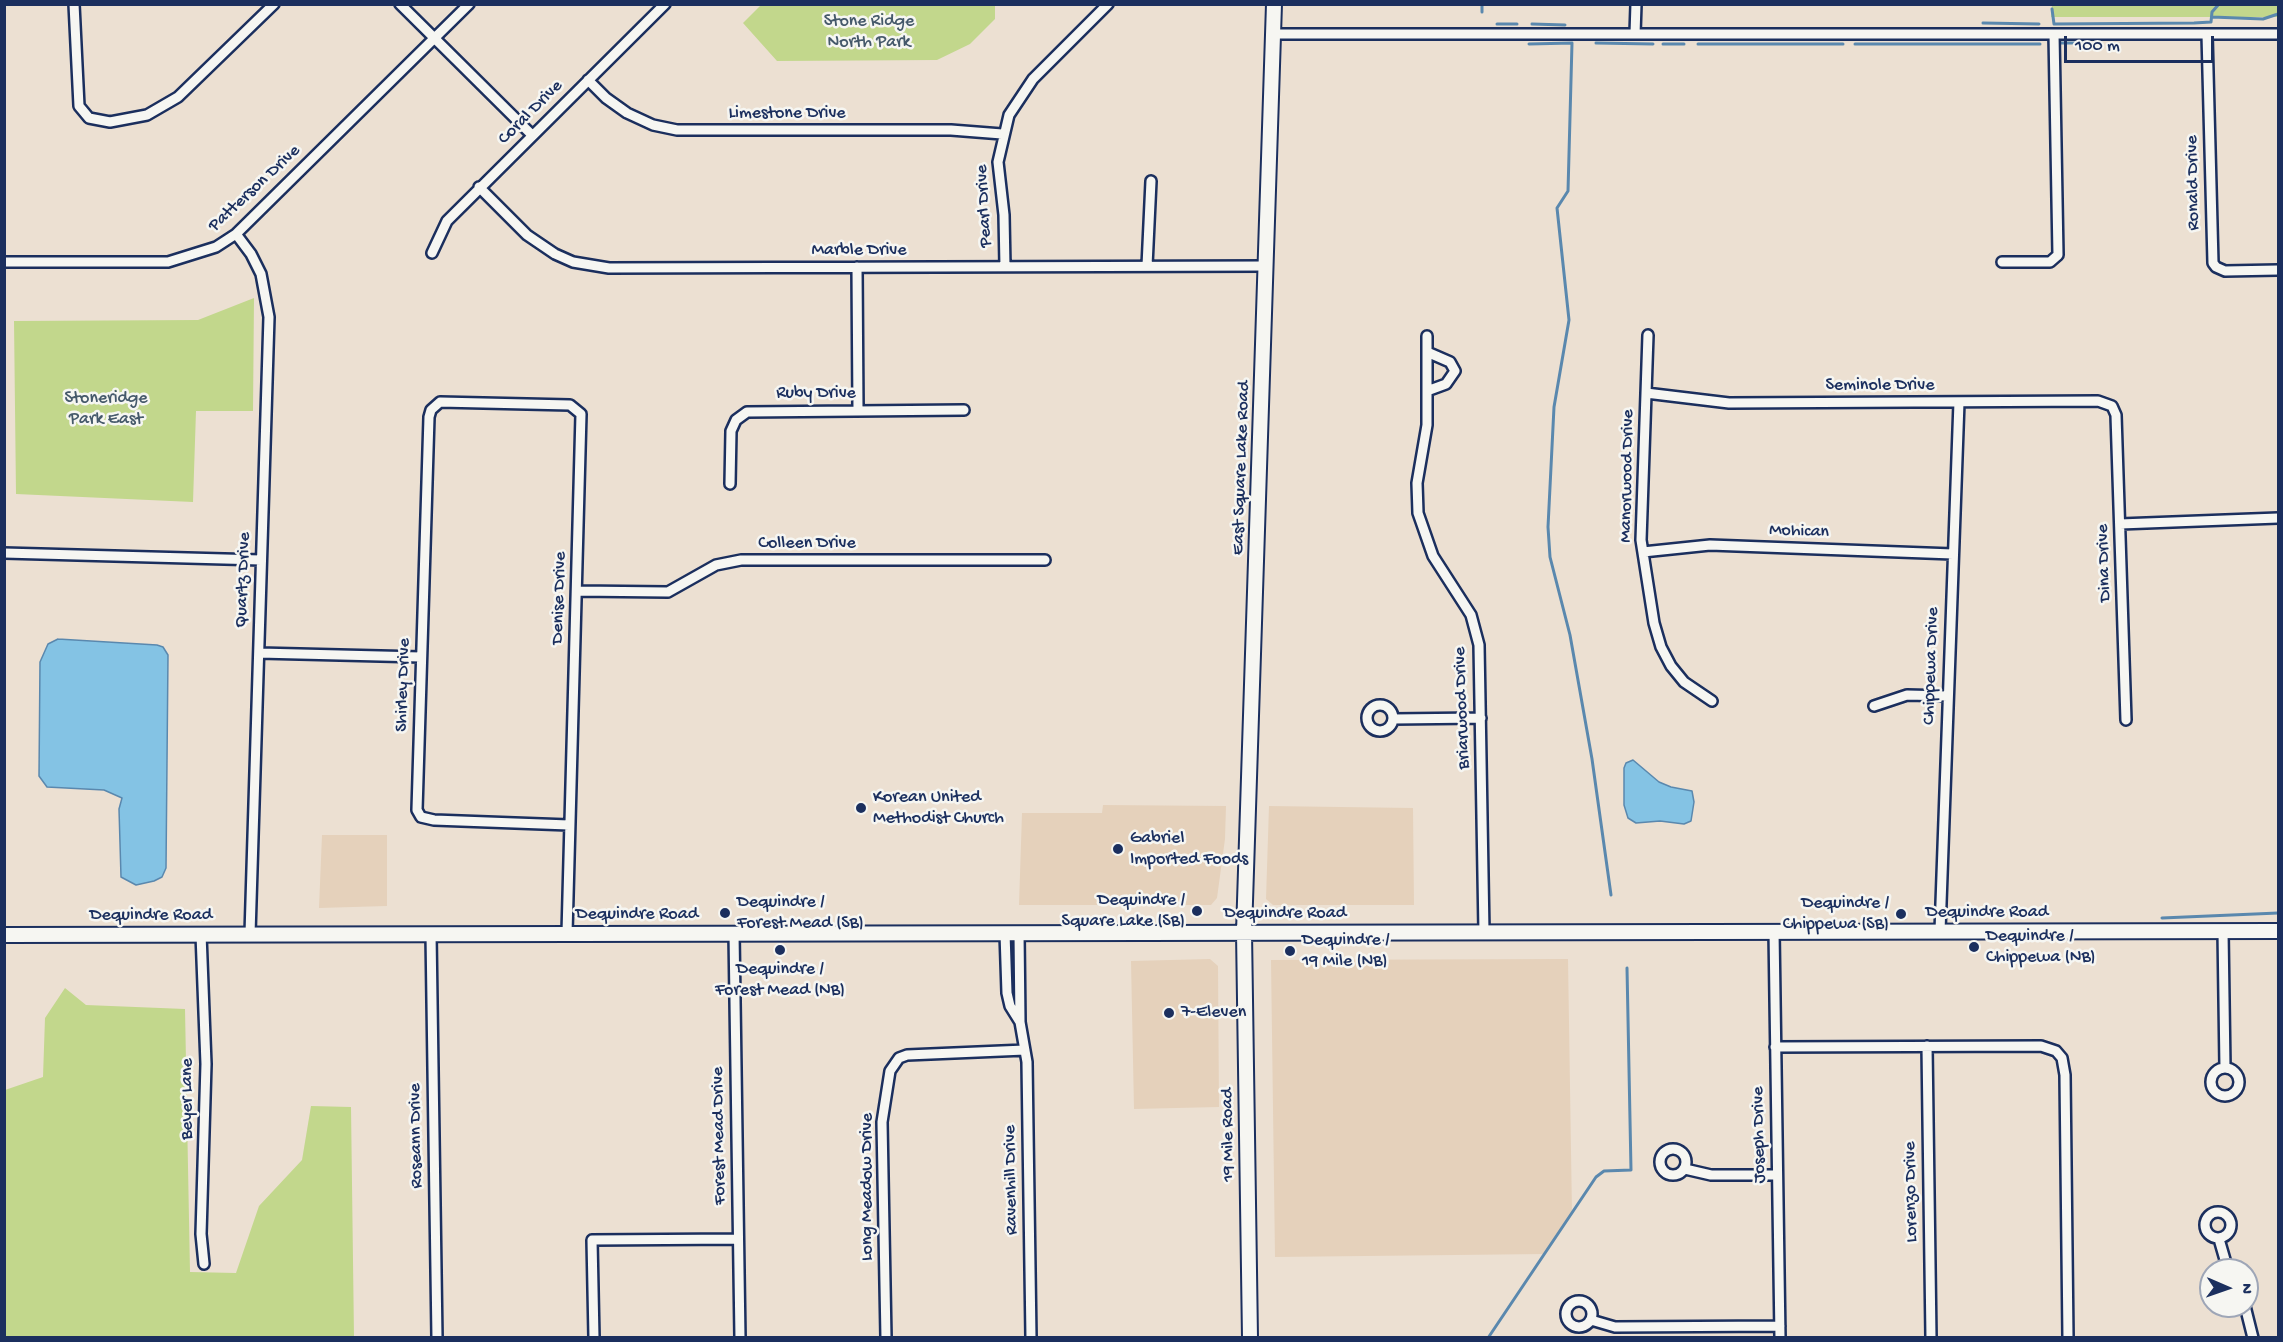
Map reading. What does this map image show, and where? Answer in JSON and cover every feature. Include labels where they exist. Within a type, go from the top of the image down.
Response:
[{"type":"main road","name":"East Square Lake Road","points":[[1244,932],[1274,4]]},
{"type":"main road","name":"Dequindre Road","points":[[4,935],[2278,931]]},
{"type":"main road","name":"19 Mile Road","points":[[1244,932],[1250,1338]]},
{"type":"street","points":[[74,4],[77,95],[85,114],[98,121],[122,121],[158,110],[187,90],[274,4]]},
{"type":"street","points":[[400,4],[532,135]]},
{"type":"street","name":"Patterson Drive","points":[[4,262],[168,262],[205,252],[236,234],[469,4]]},
{"type":"street","name":"Coral Drive","points":[[432,253],[447,221],[665,4]]},
{"type":"street","name":"Pearl Drive","points":[[1005,267],[1004,215],[998,169],[1002,134],[1012,107],[1022,92],[1097,8],[1108,4]]},
{"type":"street","points":[[1635,34],[1636,4]]},
{"type":"street","points":[[1273,34],[2278,34]]},
{"type":"street","points":[[2002,262],[2050,262],[2057,258],[2054,34]]},
{"type":"street","name":"Ronald Drive","points":[[2207,34],[2213,263],[2225,271],[2278,271]]},
{"type":"street","name":"Limestone Drive","points":[[588,80],[606,98],[627,113],[653,125],[677,130],[951,130],[1002,134]]},
{"type":"street","points":[[1147,266],[1150,181]]},
{"type":"street","name":"Marble Drive","points":[[479,187],[527,235],[573,262],[628,268],[1267,266]]},
{"type":"street","name":"Quartz Drive","points":[[236,234],[256,263],[268,306],[250,934]]},
{"type":"street","points":[[857,267],[858,410]]},
{"type":"street","name":"Manorwood Drive","points":[[1648,335],[1641,525],[1654,623],[1664,655],[1684,682],[1712,701]]},
{"type":"street","name":"Briarwood Drive","points":[[1427,336],[1426,431],[1418,483],[1418,513],[1426,543],[1465,602],[1476,628],[1480,662],[1484,932]]},
{"type":"street","points":[[1427,352],[1450,362],[1455,371],[1451,381],[1427,391]]},
{"type":"street","name":"Seminole Drive","points":[[1646,393],[1729,403],[2098,401],[2112,406]]},
{"type":"street","name":"Denise Drive","points":[[435,405],[447,401],[570,405],[579,410],[582,425],[567,933]]},
{"type":"street","name":"Chippewa Drive","points":[[1940,931],[1959,402]]},
{"type":"street","name":"Shirley Drive","points":[[435,405],[429,417],[416,805],[421,817],[434,820],[569,825]]},
{"type":"street","name":"Dina Drive","points":[[2112,406],[2116,415],[2127,720]]},
{"type":"street","name":"Ruby Drive","points":[[730,484],[731,431],[740,416],[765,410],[964,410]]},
{"type":"street","points":[[2120,524],[2278,518]]},
{"type":"street","name":"Mohican","points":[[1643,552],[1710,545],[1953,554]]},
{"type":"street","points":[[4,553],[261,560]]},
{"type":"street","name":"Colleen Drive","points":[[577,591],[668,592],[716,565],[741,560],[1045,560]]},
{"type":"street","points":[[259,653],[421,657]]},
{"type":"street","points":[[1874,706],[1907,695],[1948,696]]},
{"type":"street","points":[[1393,719],[1481,718]]},
{"type":"street","name":"Joseph Drive","points":[[1774,931],[1780,1338]]},
{"type":"street","points":[[2223,931],[2225,1068]]},
{"type":"street","name":"Forest Mead Drive","points":[[734,933],[740,1338]]},
{"type":"street","name":"Ravenhill Drive","points":[[1012,933],[1007,993],[1010,1006],[1020,1022]]},
{"type":"street","name":"Ravenhill Drive","points":[[1012,933],[1020,1022],[1025,1050],[1031,1338]]},
{"type":"street","name":"Beyer Lane","points":[[201,934],[206,1065],[205,1192],[201,1234],[204,1264]]},
{"type":"street","name":"Roseann Drive","points":[[431,934],[437,1338]]},
{"type":"street","name":"Lorenzo Drive","points":[[1927,1046],[1931,1338]]},
{"type":"street","points":[[1775,1047],[2041,1046],[2056,1051],[2062,1058],[2065,1075],[2068,1338]]},
{"type":"street","name":"Long Meadow Drive","points":[[886,1338],[882,1122],[890,1071],[899,1058],[907,1055],[1025,1050]]},
{"type":"street","points":[[1685,1169],[1711,1175],[1777,1175]]},
{"type":"street","points":[[594,1338],[592,1240],[738,1239]]},
{"type":"street","points":[[2219,1239],[2225,1258]]},
{"type":"street","points":[[2248,1318],[2253,1338]]},
{"type":"street","points":[[1591,1320],[1615,1327],[1780,1326]]},
{"type":"shaded area","points":[[1103,805],[1226,806],[1225,839],[1217,898],[1211,905],[1019,905],[1022,813],[1102,813]]},
{"type":"shaded area","points":[[1269,806],[1413,808],[1414,905],[1273,905],[1266,899]]},
{"type":"shaded area","points":[[322,835],[387,835],[387,906],[319,908]]},
{"type":"shaded area","points":[[1210,959],[1218,966],[1219,1107],[1134,1109],[1131,961]]},
{"type":"shaded area","points":[[1568,959],[1572,1214],[1545,1254],[1275,1257],[1271,960]]},
{"type":"green space","name":"Stone Ridge North Park","points":[[762,4],[995,5],[995,19],[970,44],[937,60],[777,61],[743,23]]},
{"type":"green space","points":[[2052,5],[2278,5],[2278,17],[2051,17]]},
{"type":"green space","name":"Stoneridge Park East","points":[[254,298],[253,411],[196,411],[193,502],[16,494],[14,321],[198,320]]},
{"type":"green space","points":[[65,988],[86,1005],[185,1009],[190,1272],[236,1273],[259,1206],[302,1160],[311,1106],[351,1107],[354,1337],[5,1337],[5,1090],[43,1077],[45,1018]]},
{"type":"water","points":[[58,639],[157,645],[163,647],[168,655],[166,868],[162,877],[154,881],[136,885],[121,877],[119,809],[122,798],[104,790],[47,787],[39,776],[40,662],[48,644]]},
{"type":"water","points":[[1633,760],[1659,782],[1692,791],[1694,802],[1691,821],[1684,824],[1660,821],[1636,823],[1628,818],[1624,805],[1624,768],[1626,763]]},
{"type":"waterway","points":[[1482,4],[1482,12]]},
{"type":"waterway","points":[[2052,9],[2054,24],[2194,23],[2211,22],[2212,12],[2219,4]]},
{"type":"waterway","points":[[2212,17],[2263,19],[2278,14]]},
{"type":"waterway","points":[[1983,23],[2039,24]]},
{"type":"waterway","points":[[1497,24],[1517,24]]},
{"type":"waterway","points":[[1532,24],[1565,25]]},
{"type":"waterway","points":[[1529,44],[1572,43],[1568,191],[1557,208],[1569,320],[1554,407],[1548,527],[1550,557],[1570,635],[1592,759],[1611,895]]},
{"type":"waterway","points":[[1596,43],[1653,44]]},
{"type":"waterway","points":[[2061,43],[2087,43]]},
{"type":"waterway","points":[[1663,44],[1684,44]]},
{"type":"waterway","points":[[1698,44],[1843,44]]},
{"type":"waterway","points":[[1855,44],[2040,44]]},
{"type":"waterway","points":[[2162,918],[2278,913]]},
{"type":"waterway","points":[[1488,1338],[1596,1177],[1604,1171],[1631,1170],[1627,968]]},
{"type":"place","name":"Korean United Methodist Church","points":[[861,808]]},
{"type":"place","name":"Gabriel Imported Foods","points":[[1118,849]]},
{"type":"place","name":"Dequindre / Square Lake (SB)","points":[[1197,911]]},
{"type":"place","name":"Dequindre / Forest Mead (SB)","points":[[725,913]]},
{"type":"place","name":"Dequindre / Chippewa (SB)","points":[[1901,914]]},
{"type":"place","name":"Dequindre / Chippewa (NB)","points":[[1974,947]]},
{"type":"place","name":"Dequindre / Forest Mead (NB)","points":[[780,950]]},
{"type":"place","name":"Dequindre / 19 Mile (NB)","points":[[1290,951]]},
{"type":"place","name":"7-Eleven","points":[[1169,1013]]}]
